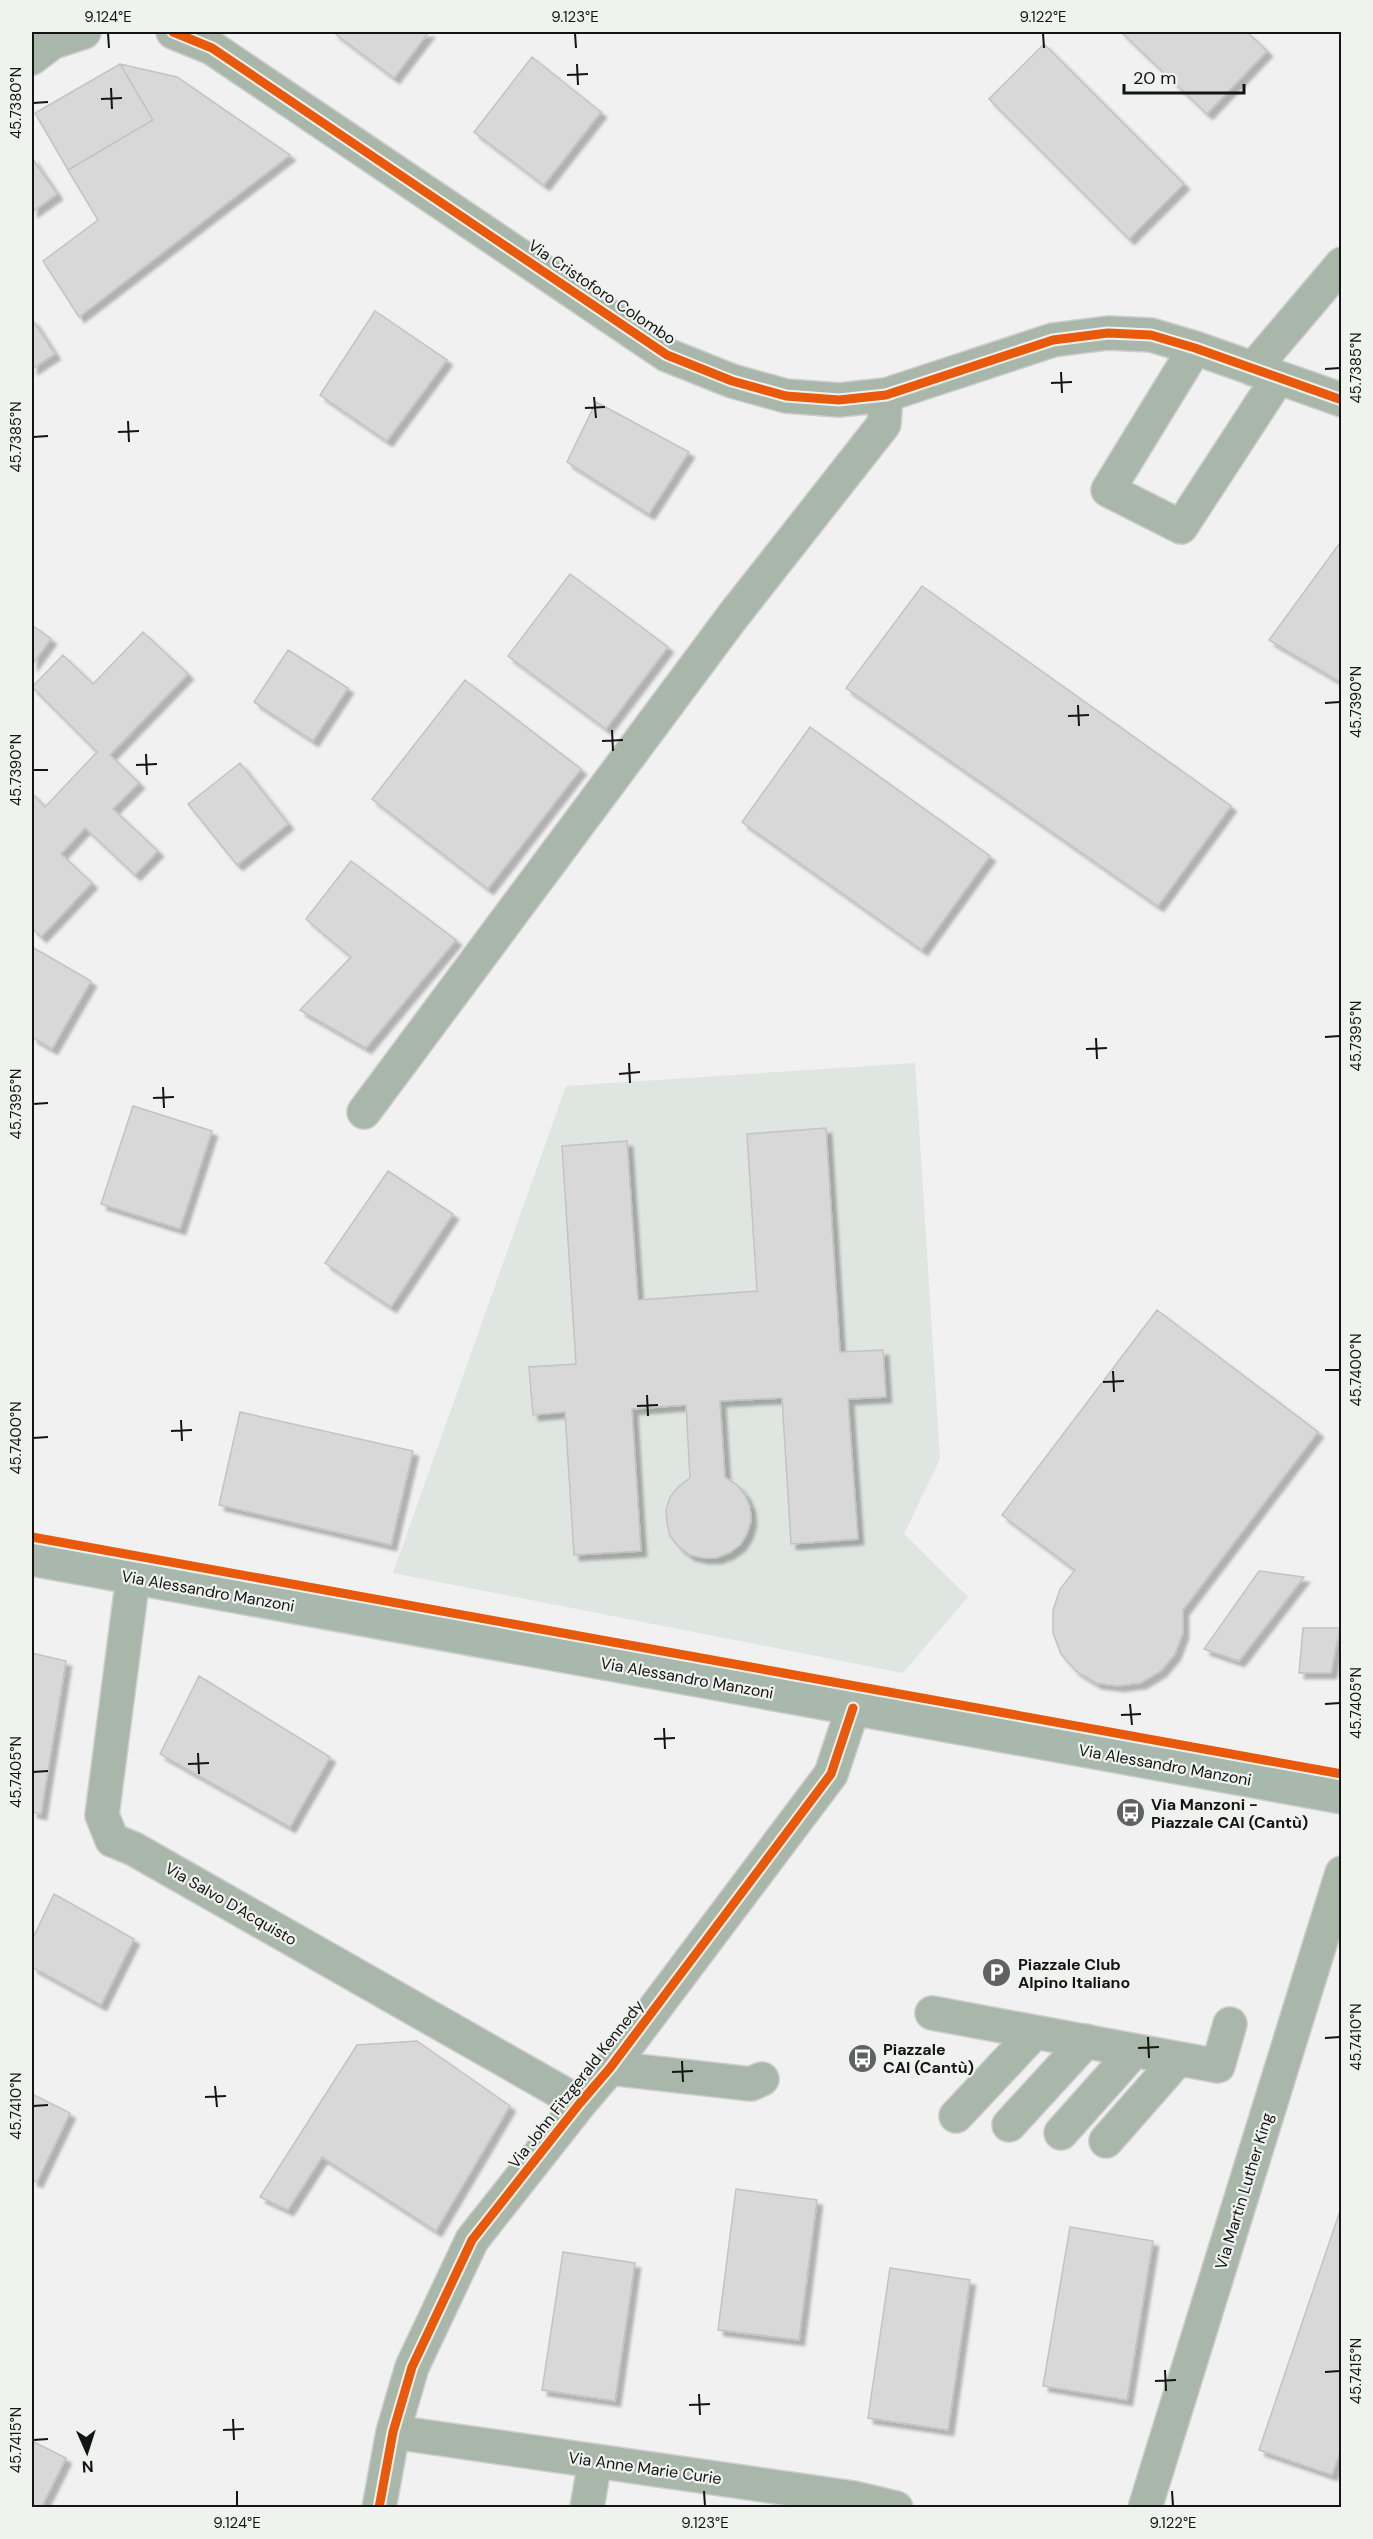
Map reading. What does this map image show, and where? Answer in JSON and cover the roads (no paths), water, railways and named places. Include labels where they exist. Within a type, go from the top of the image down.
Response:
[{"type":"main road","name":"Via Alessandro Manzoni","points":[[32,1559],[1341,1797]]},
{"type":"street","points":[[32,58],[53,42],[84,32]]},
{"type":"street","name":"Via Cristoforo Colombo","points":[[173,32],[212,48],[667,355],[732,381],[786,396],[839,400],[886,395],[1053,340],[1108,333],[1151,335],[1195,348],[1341,400]]},
{"type":"street","points":[[1195,348],[1108,490],[1181,527],[1266,374],[1341,264]]},
{"type":"street","points":[[364,1112],[733,616],[884,424],[886,395]]},
{"type":"street","name":"Via Salvo D'Acquisto","points":[[133,1577],[102,1815],[112,1840],[134,1849],[580,2103]]},
{"type":"street","name":"Via John Fitzgerald Kennedy","points":[[379,2508],[393,2432],[412,2367],[472,2240],[610,2068],[831,1774],[853,1708]]},
{"type":"street","name":"Via Martin Luther King","points":[[1145,2508],[1341,1873]]},
{"type":"street","points":[[932,2013],[1218,2066],[1230,2024]]},
{"type":"street","points":[[956,2116],[1035,2032]]},
{"type":"street","points":[[1009,2125],[1086,2041]]},
{"type":"street","points":[[1061,2133],[1134,2051]]},
{"type":"street","points":[[1106,2141],[1178,2058]]},
{"type":"street","points":[[610,2068],[751,2084],[762,2079]]},
{"type":"street","name":"Via Anne Marie Curie","points":[[393,2432],[854,2498],[897,2508]]},
{"type":"street","points":[[587,2508],[595,2461]]},
{"type":"place","name":"Via Manzoni - Piazzale CAI (Cantù)","points":[[1130,1813]]},
{"type":"place","name":"Piazzale Club Alpino Italiano","points":[[997,1973]]},
{"type":"place","name":"Piazzale CAI (Cantù)","points":[[862,2058]]}]
